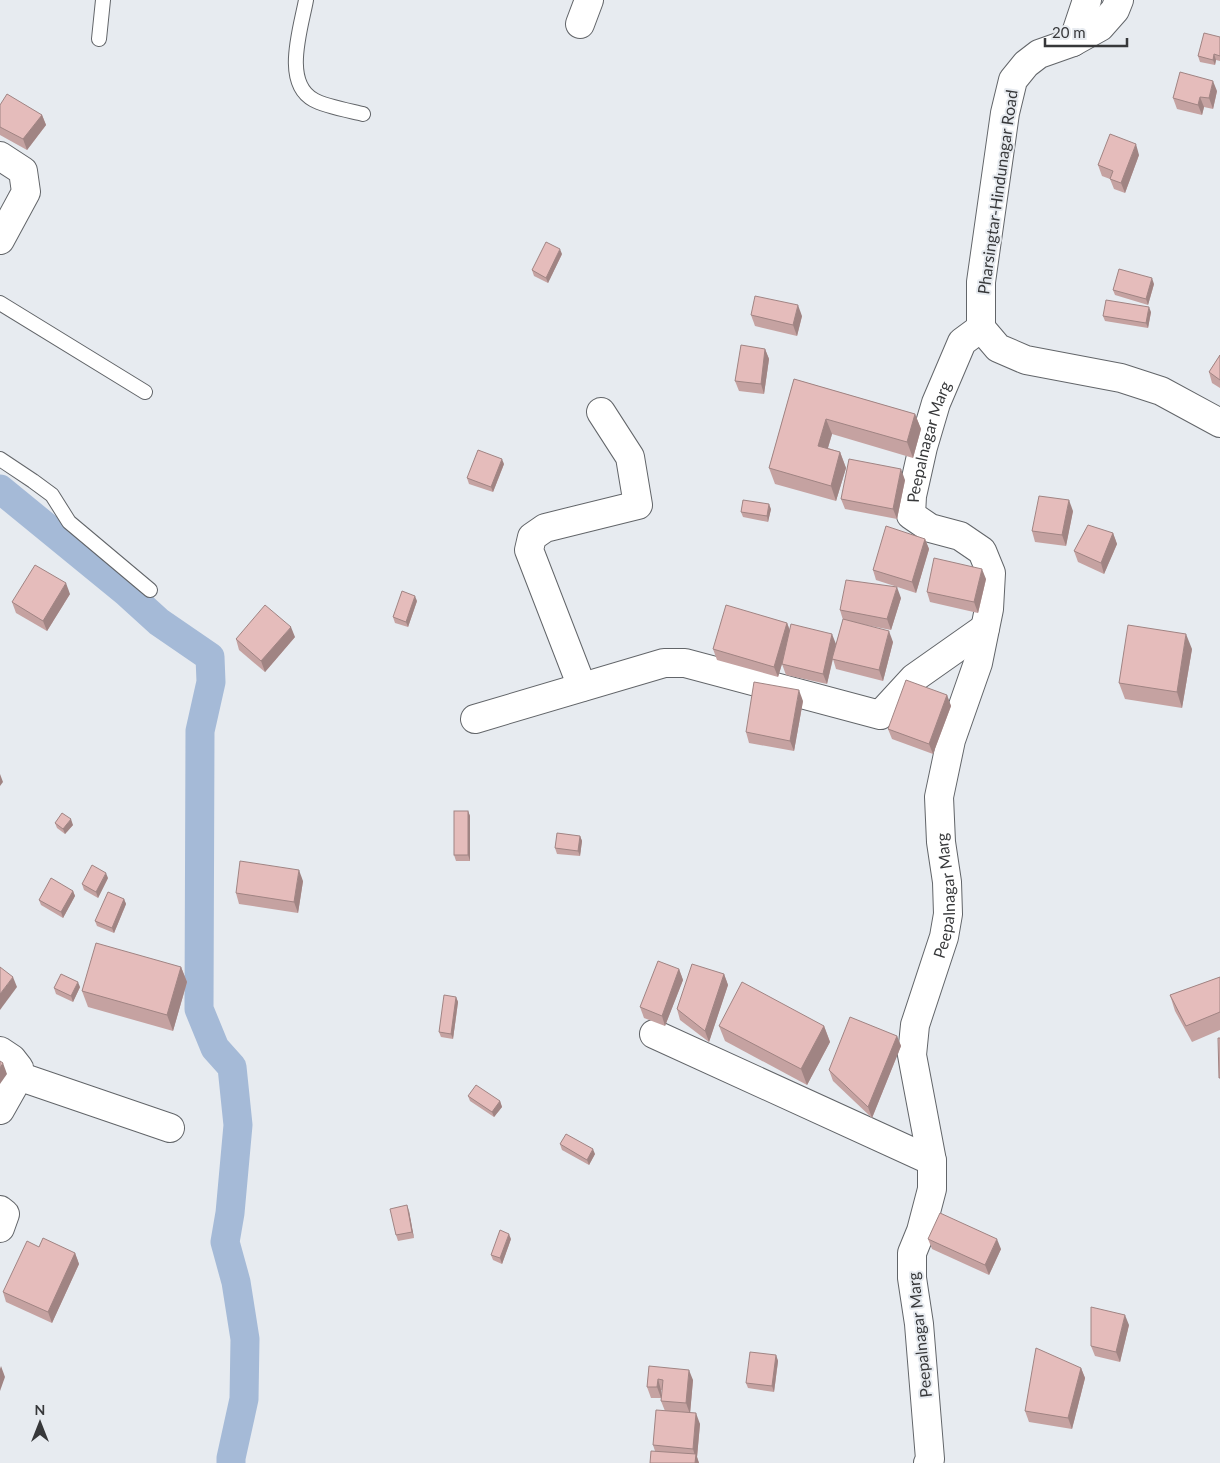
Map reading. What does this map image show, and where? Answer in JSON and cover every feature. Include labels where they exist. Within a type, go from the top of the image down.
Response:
[{"type":"street","points":[[1073,42],[1087,0]]},
{"type":"street","name":"Pharsingtar-Hindunagar Road","points":[[981,328],[981,282],[1005,113],[1013,80],[1026,64],[1039,54],[1073,42],[1100,27],[1115,10],[1119,0]]},
{"type":"street","points":[[0,156],[23,171],[26,192],[0,240]]},
{"type":"street","points":[[981,328],[998,348],[1026,360],[1121,378],[1161,391],[1220,422]]},
{"type":"street","name":"Peepalnagar Marg","points":[[928,1463],[930,1459],[927,1412],[919,1324],[912,1278],[912,1253],[921,1231],[932,1189],[932,1162],[912,1055],[915,1025],[944,937],[948,914],[939,797],[952,740],[978,663],[989,609],[991,573],[982,551],[960,536],[930,528],[911,515],[912,496],[923,447],[936,403],[962,342],[981,328]]},
{"type":"street","points":[[582,688],[529,550],[532,538],[545,528],[638,505],[630,457],[601,412]]},
{"type":"street","points":[[475,719],[664,663],[685,663],[880,715],[914,678],[985,628]]},
{"type":"street","points":[[654,1034],[932,1162]]},
{"type":"street","points":[[0,1051],[12,1059],[20,1068],[18,1076],[0,1110]]},
{"type":"street","points":[[18,1076],[170,1128]]},
{"type":"street","points":[[0,1210],[5,1214],[0,1228]]},
{"type":"lane","points":[[99,39],[103,0]]},
{"type":"lane","points":[[306,0],[295,66],[300,86],[314,100],[363,114]]},
{"type":"lane","points":[[0,303],[145,392]]},
{"type":"lane","points":[[0,459],[33,480],[52,495],[68,522],[150,590]]},
{"type":"building","points":[[1204,33],[1220,37],[1220,56],[1214,54],[1213,60],[1198,56]]},
{"type":"building","points":[[1180,72],[1213,81],[1209,98],[1200,97],[1198,105],[1173,98]]},
{"type":"building","points":[[7,94],[42,115],[23,139],[0,127],[0,105]]},
{"type":"building","points":[[1110,134],[1136,144],[1121,183],[1110,179],[1113,171],[1098,165]]},
{"type":"building","points":[[546,242],[560,249],[546,278],[532,270]]},
{"type":"building","points":[[1119,269],[1152,278],[1146,299],[1113,290]]},
{"type":"building","points":[[755,296],[798,305],[793,325],[751,315]]},
{"type":"building","points":[[1106,300],[1149,307],[1146,323],[1103,316]]},
{"type":"building","points":[[741,345],[765,349],[761,384],[735,381]]},
{"type":"building","points":[[1220,355],[1220,380],[1209,372]]},
{"type":"building","points":[[794,379],[915,414],[907,442],[826,419],[818,446],[840,452],[831,486],[769,468]]},
{"type":"building","points":[[478,450],[502,459],[491,487],[467,478]]},
{"type":"building","points":[[849,459],[901,469],[893,509],[841,499]]},
{"type":"building","points":[[1039,496],[1069,500],[1062,535],[1032,531]]},
{"type":"building","points":[[743,500],[769,504],[767,516],[741,512]]},
{"type":"building","points":[[1088,525],[1113,533],[1101,563],[1074,551]]},
{"type":"building","points":[[886,526],[925,539],[912,582],[873,570]]},
{"type":"building","points":[[934,558],[982,569],[974,602],[927,592]]},
{"type":"building","points":[[35,565],[66,583],[43,621],[12,602]]},
{"type":"building","points":[[846,580],[897,587],[887,619],[840,610]]},
{"type":"building","points":[[402,591],[415,596],[406,622],[393,617]]},
{"type":"building","points":[[265,605],[291,627],[261,661],[236,639]]},
{"type":"building","points":[[726,605],[787,623],[774,667],[713,649]]},
{"type":"building","points":[[843,619],[889,631],[879,670],[832,659]]},
{"type":"building","points":[[791,624],[832,634],[823,674],[782,664]]},
{"type":"building","points":[[1128,625],[1186,634],[1177,692],[1119,683]]},
{"type":"building","points":[[906,680],[947,695],[929,744],[888,729]]},
{"type":"building","points":[[754,682],[799,690],[790,741],[746,732]]},
{"type":"building","points":[[454,811],[468,811],[468,855],[454,855]]},
{"type":"building","points":[[62,813],[71,819],[63,829],[55,823]]},
{"type":"building","points":[[557,833],[580,836],[578,851],[555,848]]},
{"type":"building","points":[[240,861],[299,870],[294,902],[236,893]]},
{"type":"building","points":[[92,865],[106,873],[96,892],[82,884]]},
{"type":"building","points":[[51,878],[73,891],[61,912],[39,900]]},
{"type":"building","points":[[108,892],[124,899],[112,928],[95,921]]},
{"type":"building","points":[[96,943],[181,967],[167,1015],[82,991]]},
{"type":"building","points":[[658,961],[679,969],[662,1016],[640,1007]]},
{"type":"building","points":[[692,964],[724,974],[705,1031],[677,1009]]},
{"type":"building","points":[[0,967],[13,977],[0,994]]},
{"type":"building","points":[[61,974],[78,982],[71,996],[54,988]]},
{"type":"building","points":[[1220,977],[1220,1012],[1186,1026],[1170,995]]},
{"type":"building","points":[[742,982],[824,1026],[801,1069],[719,1026]]},
{"type":"building","points":[[444,995],[456,997],[451,1034],[439,1032]]},
{"type":"building","points":[[850,1017],[897,1036],[868,1107],[829,1070]]},
{"type":"building","points":[[1218,1038],[1220,1038],[1220,1078],[1219,1078]]},
{"type":"building","points":[[476,1085],[500,1101],[492,1112],[468,1096]]},
{"type":"building","points":[[566,1134],[593,1149],[587,1160],[560,1144]]},
{"type":"building","points":[[407,1205],[412,1232],[396,1235],[390,1209]]},
{"type":"building","points":[[940,1213],[997,1239],[985,1265],[928,1239]]},
{"type":"building","points":[[500,1230],[509,1234],[500,1258],[491,1255]]},
{"type":"building","points":[[43,1238],[75,1253],[48,1312],[3,1292],[27,1241],[39,1247]]},
{"type":"building","points":[[1091,1307],[1125,1315],[1116,1352],[1091,1346]]},
{"type":"building","points":[[1036,1348],[1081,1368],[1068,1418],[1025,1411]]},
{"type":"building","points":[[750,1352],[776,1355],[772,1386],[746,1383]]},
{"type":"building","points":[[649,1366],[689,1370],[686,1403],[661,1401],[663,1380],[658,1379],[657,1387],[647,1387]]},
{"type":"building","points":[[656,1410],[696,1413],[693,1449],[653,1445]]},
{"type":"building","points":[[651,1451],[696,1454],[695,1463],[650,1463]]},
{"type":"waterway","points":[[0,489],[126,592],[159,622],[210,657],[211,682],[200,731],[199,1009],[215,1048],[232,1067],[238,1125],[230,1213],[225,1242],[236,1282],[245,1339],[244,1399],[231,1463]]}]
